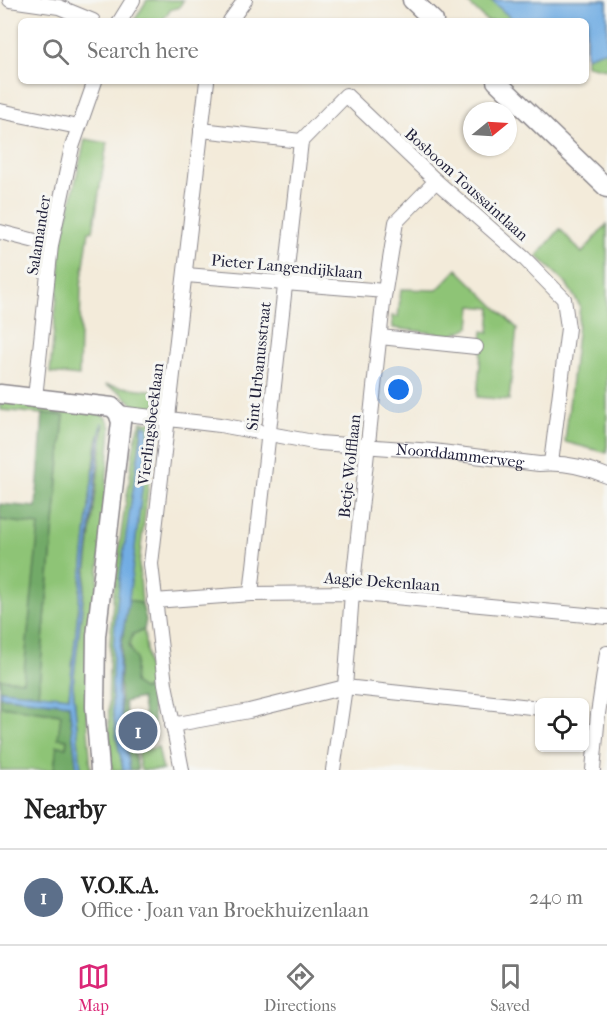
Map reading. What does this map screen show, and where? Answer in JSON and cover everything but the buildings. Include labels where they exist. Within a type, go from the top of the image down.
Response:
[{"type":"street","points":[[10,0],[57,3],[87,18]]},
{"type":"street","points":[[122,18],[133,0]]},
{"type":"street","points":[[232,18],[245,0]]},
{"type":"street","points":[[412,0],[431,18]]},
{"type":"street","name":"Salamander","points":[[35,398],[51,245],[78,127],[94,84]]},
{"type":"street","name":"Vierlingsbeeklaan","points":[[182,770],[172,724],[154,601],[151,564],[207,84]]},
{"type":"street","points":[[499,84],[607,188]]},
{"type":"street","name":"Bosboom Toussaintlaan","points":[[301,141],[346,95],[436,181],[524,258],[564,299],[568,328],[551,463]]},
{"type":"street","points":[[0,111],[78,127]]},
{"type":"street","points":[[201,130],[301,141]]},
{"type":"street","name":"Sint Urbanusstraat","points":[[251,594],[301,141]]},
{"type":"street","name":"Betje Wolfflaan","points":[[333,770],[345,687],[352,593],[385,291],[396,222],[436,181]]},
{"type":"street","points":[[0,232],[51,245]]},
{"type":"street","name":"Pieter Langendijklaan","points":[[186,275],[385,291]]},
{"type":"street","points":[[380,337],[476,347]]},
{"type":"street","points":[[0,394],[112,407],[120,418],[96,627],[95,707],[100,770]]},
{"type":"street","points":[[120,418],[167,419]]},
{"type":"street","name":"Noorddammerweg","points":[[167,419],[268,433],[319,443],[368,444],[539,464],[551,463],[588,468],[607,476]]},
{"type":"street","name":"Aagje Dekenlaan","points":[[154,601],[251,594],[352,593],[607,617]]},
{"type":"street","points":[[593,770],[591,713],[607,653]]},
{"type":"street","points":[[172,724],[249,711],[345,687],[535,707]]},
{"type":"green space","points":[[147,0],[183,0],[180,7],[170,10],[164,18],[136,18]]},
{"type":"green space","points":[[465,0],[607,0],[607,69],[589,66],[589,18],[484,18]]},
{"type":"green space","points":[[85,139],[107,143],[93,231],[89,231],[81,286],[79,376],[50,373],[62,241]]},
{"type":"green space","points":[[607,224],[607,453],[565,442],[580,306],[566,283],[537,256],[560,229],[582,253]]},
{"type":"green space","points":[[457,269],[517,328],[509,400],[477,397],[483,331],[489,332],[491,308],[472,306],[470,327],[452,335],[393,328],[392,316],[398,317],[401,289],[437,290]]},
{"type":"green space","points":[[105,385],[157,391],[155,411],[138,409],[120,392]]},
{"type":"green space","points":[[0,397],[100,413],[107,419],[111,428],[87,714],[91,770],[81,770],[73,685],[104,424],[97,441],[69,697],[38,695],[64,416],[0,410]]},
{"type":"green space","points":[[43,413],[64,416],[38,695],[0,690],[0,679],[23,681],[39,525],[0,520],[0,504],[36,507]]},
{"type":"green space","points":[[141,422],[154,422],[155,428],[139,564],[142,604],[128,599],[147,447],[148,426],[142,425],[123,566],[112,699],[123,770],[112,770],[108,698],[114,591],[134,444]]},
{"type":"green space","points":[[0,517],[43,523],[20,708],[61,714],[67,739],[66,747],[57,746],[54,770],[0,770]]},
{"type":"green space","points":[[128,599],[142,604],[146,620],[144,630],[133,634],[129,646],[136,659],[134,683],[143,689],[150,689],[155,731],[148,733],[141,698],[124,702],[138,770],[130,770],[121,705],[120,665]]},
{"type":"green space","points":[[144,630],[150,689],[142,689],[134,683],[136,662],[129,643],[133,634]]},
{"type":"green space","points":[[0,696],[69,704],[77,770],[54,770],[57,746],[66,747],[67,739],[58,738],[61,714],[0,706]]},
{"type":"green space","points":[[158,747],[163,770],[141,770],[137,752]]},
{"type":"water","points":[[491,0],[607,0],[607,50],[589,56],[589,18],[511,18]]},
{"type":"water","points":[[102,422],[73,685],[81,770],[77,770],[69,704],[0,696],[0,690],[69,697],[91,489]]},
{"type":"water","points":[[143,425],[148,426],[147,447],[129,598],[120,648],[118,694],[130,770],[123,770],[113,716],[113,664],[122,561]]},
{"type":"place","name":"V.O.K.A.","points":[[138,731]]}]
